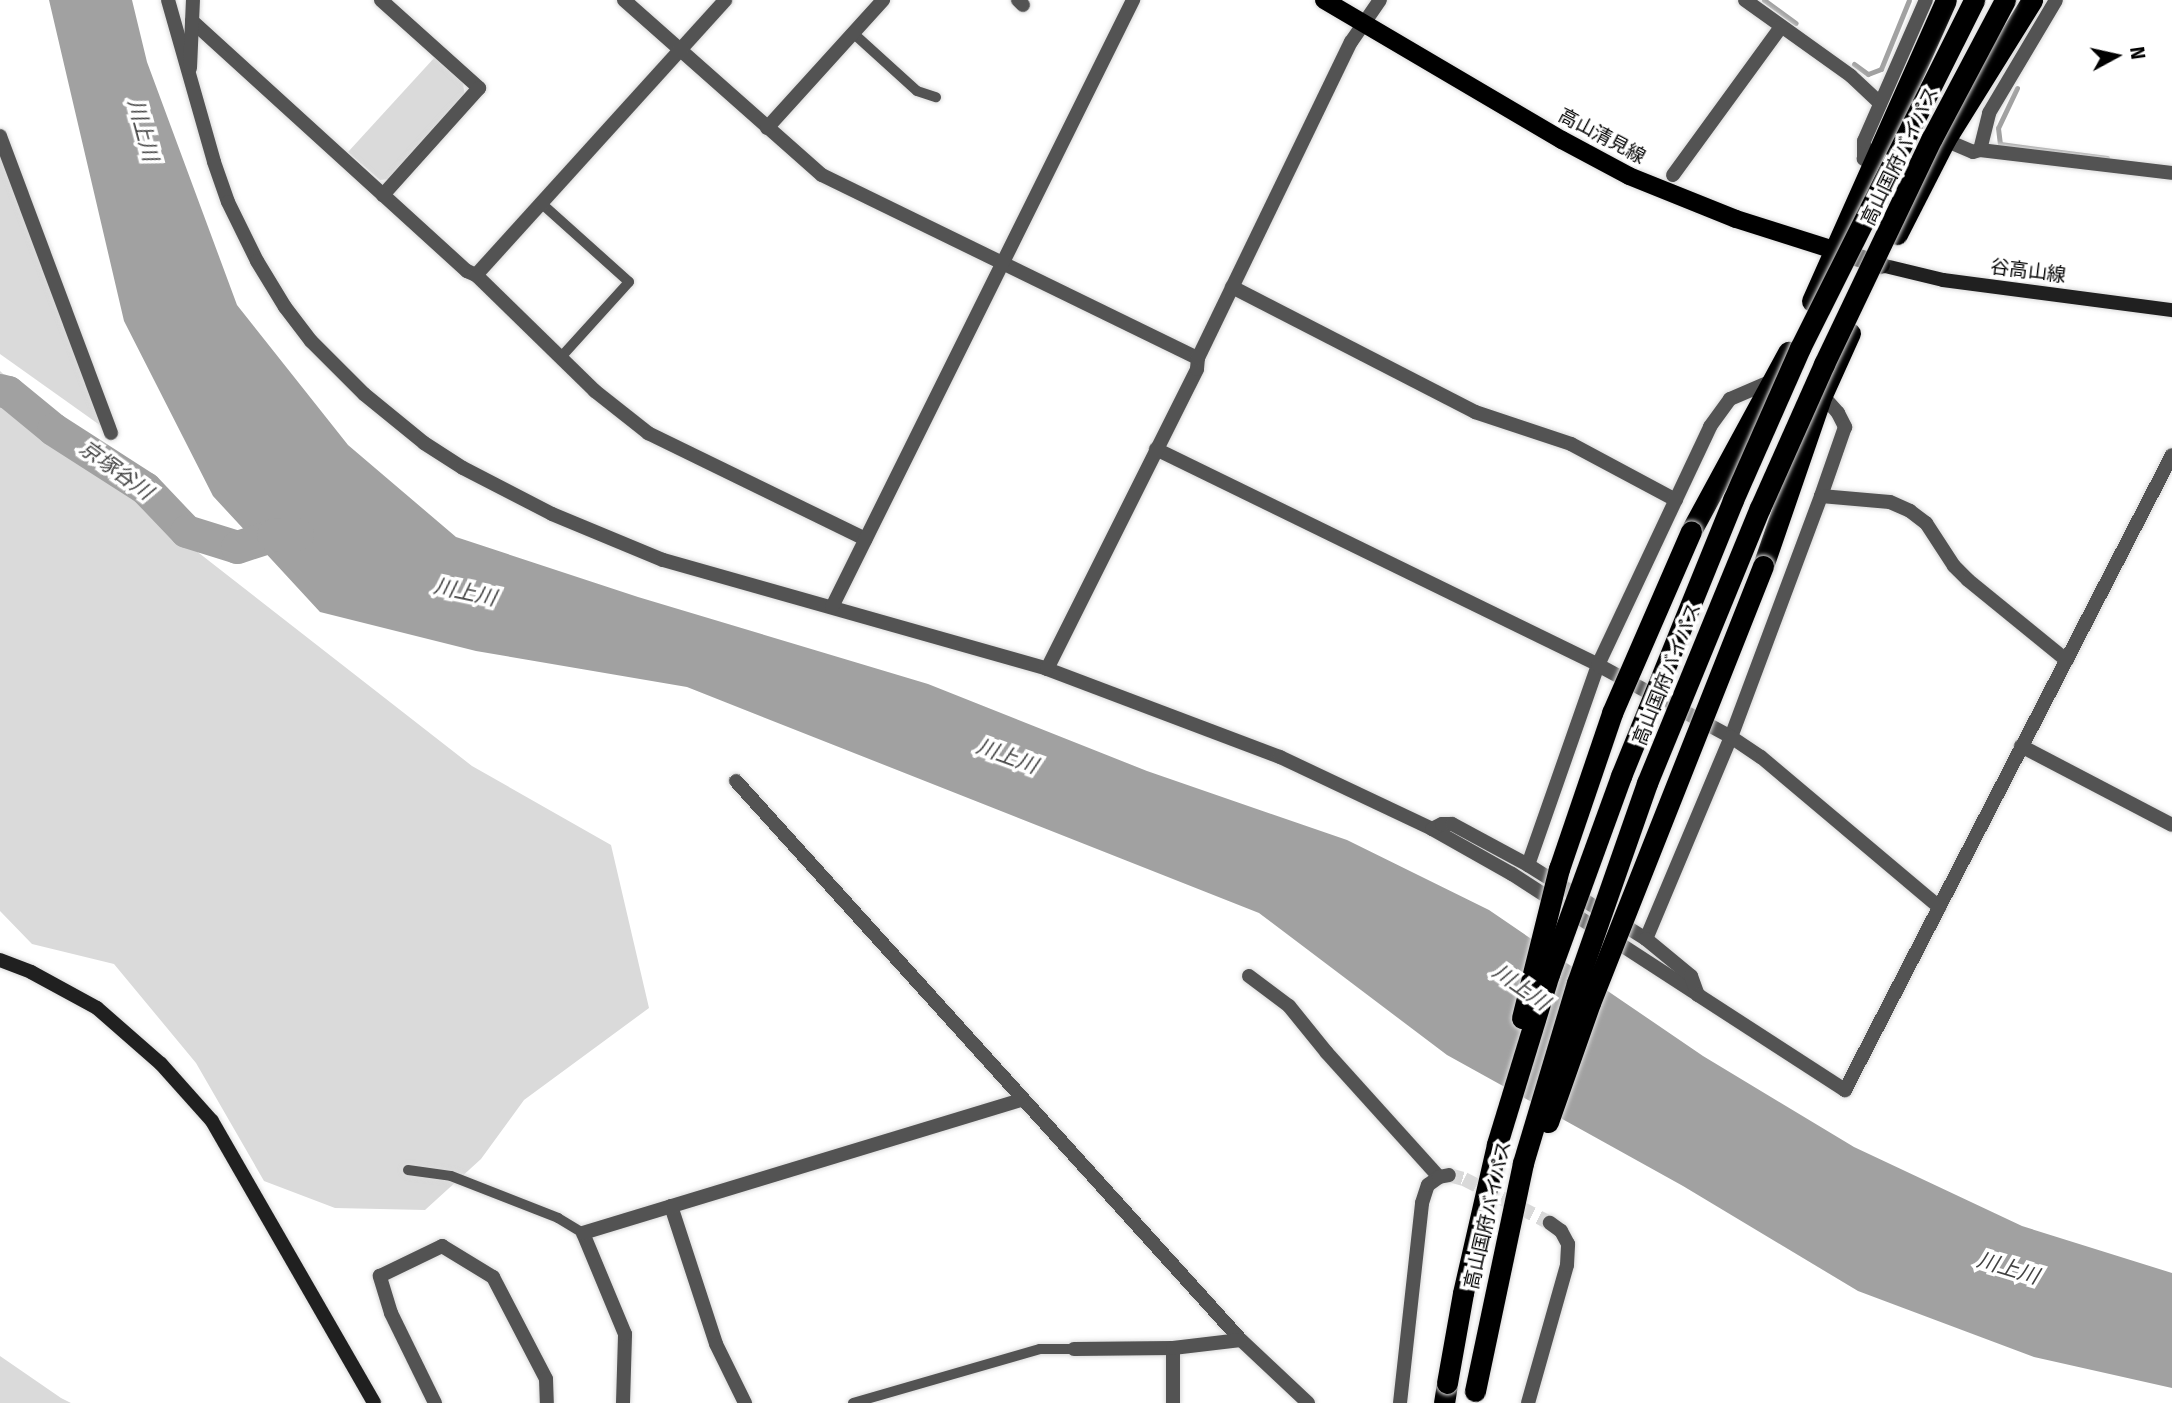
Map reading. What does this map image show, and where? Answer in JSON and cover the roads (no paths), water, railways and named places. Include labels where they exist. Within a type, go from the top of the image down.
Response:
[{"type":"highway","points":[[1497,1144],[1531,980],[1559,870],[1612,713],[1691,531],[1734,447],[1775,379],[1836,251],[1946,0]]},
{"type":"highway","name":"高山国府バイパス","points":[[1445,1393],[1463,1293],[1497,1144],[1545,986],[1582,881],[1658,682],[1766,421],[1840,265],[1974,0]]},
{"type":"highway","name":"高山国府バイパス","points":[[1474,1397],[1523,1163],[1608,890],[1657,759],[1792,433],[1932,138],[2005,0]]},
{"type":"highway","points":[[1474,1397],[1517,1226],[1563,1077],[1763,566],[1822,395],[1881,265],[1945,140],[2032,0]]},
{"type":"main road","name":"高山清見線","points":[[1324,0],[1629,176],[1736,219],[1881,265]]},
{"type":"street","points":[[168,0],[205,135],[229,202],[257,261],[285,307],[311,341],[388,415],[463,468],[552,514],[663,561],[1047,669],[1280,757],[1432,829],[1512,874],[1844,1090],[2172,455]]},
{"type":"street","points":[[188,74],[193,58],[193,0]]},
{"type":"street","points":[[624,0],[822,175],[1198,358]]},
{"type":"street","points":[[475,275],[725,0]]},
{"type":"street","points":[[767,128],[883,0]]},
{"type":"street","points":[[832,607],[1133,0]]},
{"type":"street","points":[[1047,669],[1197,369],[1198,358],[1351,41],[1380,0]]},
{"type":"street","points":[[1745,0],[1850,76],[1880,103]]},
{"type":"street","points":[[1875,165],[1864,159],[1862,151],[1880,103],[1926,0]]},
{"type":"street","points":[[1980,150],[1989,113],[2056,0]]},
{"type":"street","points":[[383,195],[479,88],[389,3]]},
{"type":"street","points":[[192,21],[475,275],[562,356],[595,391],[648,433],[865,540]]},
{"type":"street","points":[[1673,175],[1781,27]]},
{"type":"street","points":[[0,136],[111,433]]},
{"type":"street","points":[[1945,140],[1973,152],[1980,150],[2172,173]]},
{"type":"street","name":"谷高山線","points":[[1881,265],[1943,280],[2172,310]]},
{"type":"street","points":[[1232,286],[1475,412],[1571,444],[1676,500]]},
{"type":"street","points":[[1528,865],[1598,665],[1710,427],[1730,399],[1775,379]]},
{"type":"street","points":[[1646,939],[1731,737],[1845,427],[1838,413],[1822,395]]},
{"type":"street","points":[[1156,449],[1598,665],[1731,737],[1761,757],[1939,907]]},
{"type":"street","points":[[1821,496],[1890,502],[1910,511],[1926,523],[1954,566],[1968,580],[2066,660]]},
{"type":"street","points":[[2021,746],[2172,825]]},
{"type":"street","points":[[736,781],[1021,1100],[1241,1340],[1308,1403]]},
{"type":"street","points":[[1432,829],[1442,824],[1452,824],[1528,865],[1646,939],[1691,976],[1698,995]]},
{"type":"street","points":[[0,960],[31,972],[97,1008],[161,1064],[212,1121],[374,1403]]},
{"type":"street","points":[[1249,976],[1289,1006],[1327,1053],[1444,1176],[1427,1185],[1422,1203],[1401,1403]]},
{"type":"street","points":[[622,1403],[625,1334],[583,1233],[1021,1100]]},
{"type":"street","points":[[671,1206],[716,1344],[745,1403]]},
{"type":"street","points":[[1528,1403],[1567,1265],[1568,1244],[1561,1231],[1550,1223]]},
{"type":"street","points":[[435,1403],[391,1313],[380,1276],[442,1246],[493,1277],[546,1379],[547,1403]]},
{"type":"street","points":[[1074,1349],[1173,1348],[1241,1340]]},
{"type":"street","points":[[1173,1348],[1173,1403]]},
{"type":"lane","points":[[853,33],[916,91],[936,97]]},
{"type":"lane","points":[[541,203],[629,282],[562,356]]},
{"type":"lane","points":[[408,1170],[462,1180],[558,1218],[583,1233]]},
{"type":"lane","points":[[853,1403],[1041,1349],[1074,1349]]},
{"type":"water","name":"川上川","points":[[49,0],[132,0],[147,62],[237,305],[348,445],[456,537],[638,597],[928,684],[1147,771],[1347,840],[1489,910],[1703,1056],[1854,1147],[2022,1226],[2172,1273],[2172,1388],[2034,1357],[1858,1291],[1683,1186],[1447,1055],[1259,913],[687,687],[476,651],[320,612],[213,496],[124,321]]},
{"type":"waterway","points":[[1764,0],[1796,23]]},
{"type":"waterway","points":[[1854,64],[1868,74],[1881,69],[1909,0]]},
{"type":"waterway","points":[[2017,88],[1998,128],[2000,144],[2107,158]]},
{"type":"waterway","name":"京塚谷川","points":[[0,390],[8,392],[53,429],[145,488],[186,531],[237,547],[273,535],[297,534]]},
{"type":"tunnel","points":[[1449,1175],[1464,1179],[1550,1223]]}]
